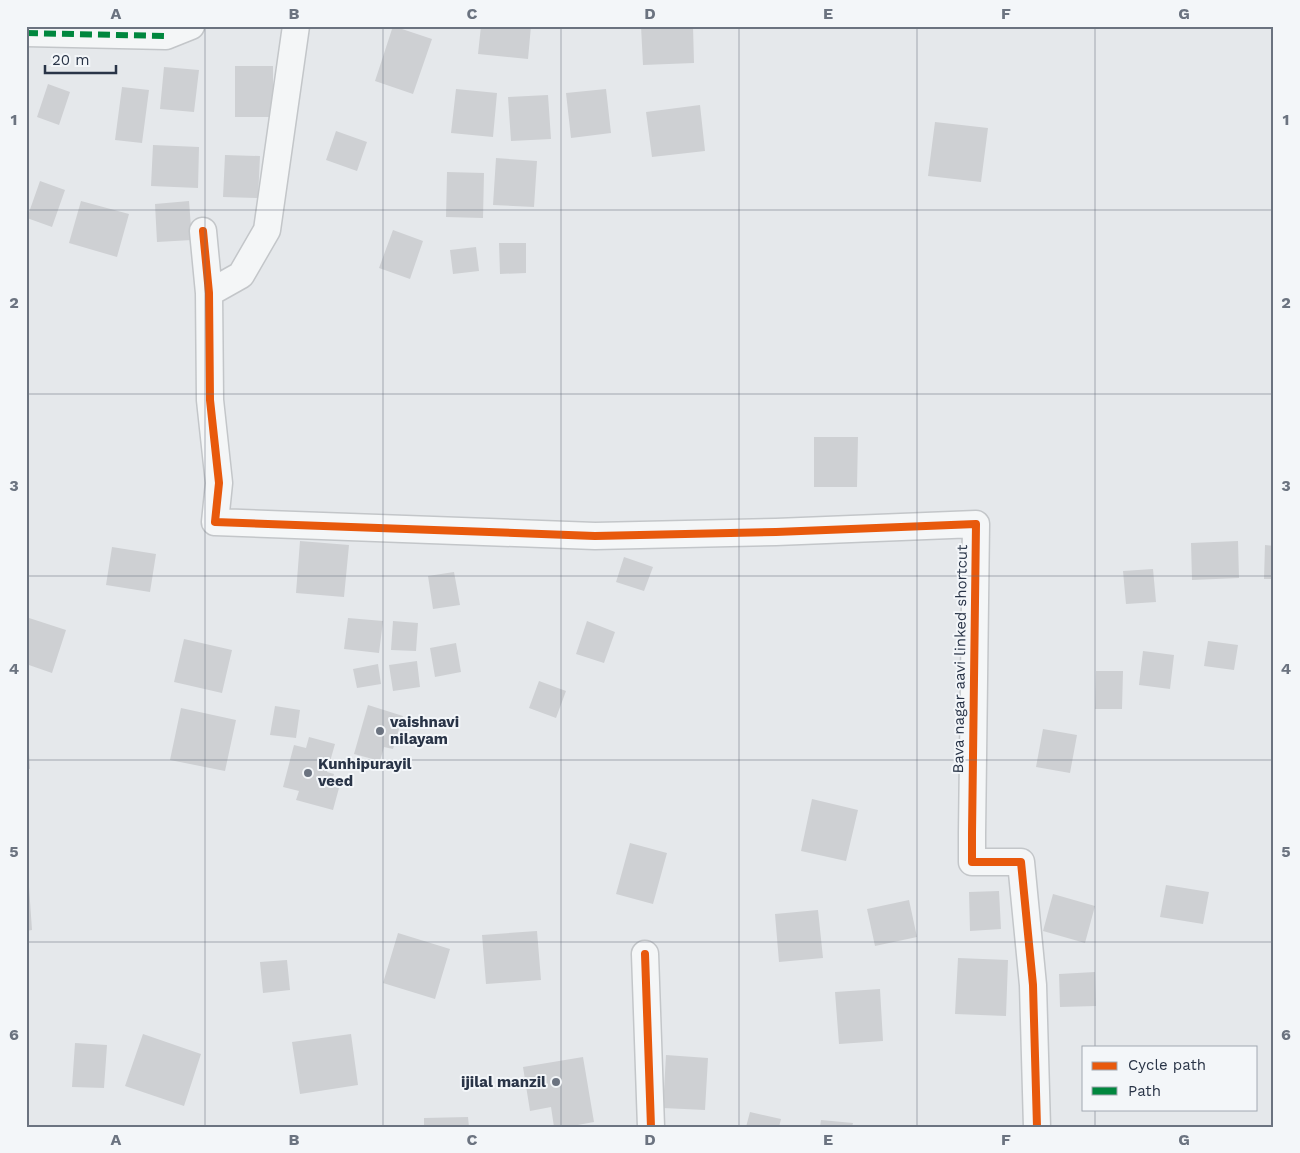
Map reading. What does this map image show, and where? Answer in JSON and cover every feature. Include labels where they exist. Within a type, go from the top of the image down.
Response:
[{"type":"street","points":[[26,33],[166,36],[191,26]]},
{"type":"street","points":[[203,231],[209,293],[241,275],[266,230],[296,26]]},
{"type":"street","name":"Bava nagar aavi linked shortcut","points":[[209,293],[210,400],[219,482],[215,522],[594,536],[776,532],[976,524],[972,862],[1021,862],[1033,985],[1037,1127]]},
{"type":"street","points":[[645,954],[651,1127]]},
{"type":"building","points":[[393,26],[432,39],[413,94],[375,81]]},
{"type":"building","points":[[481,26],[531,26],[528,59],[478,54]]},
{"type":"building","points":[[641,26],[693,26],[694,63],[643,65]]},
{"type":"building","points":[[235,66],[273,66],[273,117],[235,117]]},
{"type":"building","points":[[164,67],[199,70],[194,112],[160,109]]},
{"type":"building","points":[[48,84],[70,92],[59,125],[37,117]]},
{"type":"building","points":[[122,87],[149,90],[142,143],[115,140]]},
{"type":"building","points":[[456,89],[497,93],[493,137],[451,133]]},
{"type":"building","points":[[606,89],[611,133],[571,138],[566,93]]},
{"type":"building","points":[[548,95],[551,139],[511,141],[508,97]]},
{"type":"building","points":[[700,105],[705,151],[652,157],[646,112]]},
{"type":"building","points":[[935,122],[988,128],[981,182],[928,176]]},
{"type":"building","points":[[336,131],[367,142],[357,171],[326,160]]},
{"type":"building","points":[[153,145],[199,147],[198,188],[151,186]]},
{"type":"building","points":[[225,155],[260,156],[258,198],[223,197]]},
{"type":"building","points":[[496,158],[537,161],[534,207],[493,205]]},
{"type":"building","points":[[447,172],[484,173],[483,218],[446,217]]},
{"type":"building","points":[[40,181],[65,190],[52,227],[27,218]]},
{"type":"building","points":[[81,201],[129,214],[117,257],[69,243]]},
{"type":"building","points":[[189,201],[192,240],[157,242],[155,204]]},
{"type":"building","points":[[393,230],[423,241],[410,279],[379,268]]},
{"type":"building","points":[[499,243],[526,243],[526,273],[500,274]]},
{"type":"building","points":[[476,247],[479,271],[453,274],[450,250]]},
{"type":"building","points":[[814,437],[858,437],[857,487],[814,487]]},
{"type":"building","points":[[300,541],[349,545],[344,597],[296,593]]},
{"type":"building","points":[[1238,541],[1239,578],[1192,580],[1191,543]]},
{"type":"building","points":[[1265,545],[1274,546],[1274,579],[1264,579]]},
{"type":"building","points":[[112,547],[156,554],[150,592],[106,585]]},
{"type":"building","points":[[624,557],[653,567],[644,591],[616,582]]},
{"type":"building","points":[[1153,569],[1156,602],[1126,604],[1123,571]]},
{"type":"building","points":[[454,572],[460,605],[433,609],[428,576]]},
{"type":"building","points":[[26,617],[66,630],[52,673],[26,664]]},
{"type":"building","points":[[348,618],[383,621],[379,653],[344,649]]},
{"type":"building","points":[[393,621],[418,623],[416,651],[391,650]]},
{"type":"building","points":[[587,621],[615,632],[604,663],[576,654]]},
{"type":"building","points":[[184,639],[232,650],[222,693],[174,682]]},
{"type":"building","points":[[1208,641],[1238,645],[1234,670],[1204,666]]},
{"type":"building","points":[[456,643],[461,672],[435,677],[430,648]]},
{"type":"building","points":[[1143,651],[1174,655],[1170,689],[1139,685]]},
{"type":"building","points":[[417,661],[420,687],[393,691],[389,665]]},
{"type":"building","points":[[378,664],[381,684],[357,688],[353,669]]},
{"type":"building","points":[[1096,671],[1123,671],[1122,709],[1095,709]]},
{"type":"building","points":[[539,681],[566,691],[556,718],[529,708]]},
{"type":"building","name":"vaishnavi nilayam","points":[[368,705],[403,716],[393,749],[384,747],[380,761],[354,754]]},
{"type":"building","points":[[275,706],[300,710],[296,738],[270,735]]},
{"type":"building","points":[[181,708],[236,720],[225,771],[170,760]]},
{"type":"building","points":[[1043,729],[1077,735],[1070,773],[1036,767]]},
{"type":"building","name":"Kunhipurayil veed","points":[[309,737],[335,744],[327,772],[334,774],[330,786],[339,788],[333,810],[296,800],[299,791],[283,787],[294,745],[306,748]]},
{"type":"building","points":[[26,738],[28,738],[30,769],[26,769]]},
{"type":"building","points":[[812,799],[858,810],[846,861],[801,851]]},
{"type":"building","points":[[630,843],[667,853],[653,904],[616,894]]},
{"type":"building","points":[[1166,885],[1209,892],[1203,924],[1160,917]]},
{"type":"building","points":[[29,887],[32,930],[26,931],[26,888]]},
{"type":"building","points":[[999,891],[1001,929],[970,931],[969,892]]},
{"type":"building","points":[[1053,894],[1095,906],[1085,943],[1043,931]]},
{"type":"building","points":[[909,900],[917,937],[875,946],[867,909]]},
{"type":"building","points":[[818,910],[823,958],[779,962],[775,914]]},
{"type":"building","points":[[537,931],[541,980],[486,984],[482,935]]},
{"type":"building","points":[[398,933],[450,949],[435,999],[383,983]]},
{"type":"building","points":[[958,958],[1008,960],[1006,1016],[955,1014]]},
{"type":"building","points":[[287,960],[290,990],[263,993],[260,962]]},
{"type":"building","points":[[1095,972],[1096,1006],[1060,1007],[1059,974]]},
{"type":"building","points":[[880,989],[883,1041],[839,1044],[835,992]]},
{"type":"building","points":[[143,1034],[201,1054],[184,1106],[125,1086]]},
{"type":"building","points":[[351,1034],[358,1085],[300,1094],[292,1042]]},
{"type":"building","points":[[75,1043],[107,1045],[104,1088],[72,1087]]},
{"type":"building","points":[[666,1055],[708,1058],[705,1110],[663,1108]]},
{"type":"building","name":"ijilal manzil","points":[[583,1057],[594,1122],[567,1127],[554,1127],[551,1107],[530,1111],[523,1067]]},
{"type":"building","points":[[750,1112],[781,1119],[779,1127],[746,1127]]},
{"type":"building","points":[[468,1117],[469,1127],[424,1127],[424,1118]]},
{"type":"building","points":[[821,1120],[853,1123],[852,1127],[820,1127]]},
{"type":"marked path","points":[[26,33],[166,36]]},
{"type":"cycle path","points":[[203,231],[209,293],[210,400],[219,483],[215,522],[595,536],[776,532],[976,524],[972,862],[1021,862],[1033,985],[1037,1127]]},
{"type":"cycle path","points":[[645,954],[651,1127]]},
{"type":"place","name":"vaishnavi nilayam","points":[[380,731]]},
{"type":"place","name":"Kunhipurayil veed","points":[[308,773]]},
{"type":"place","name":"ijilal manzil","points":[[556,1082]]}]
